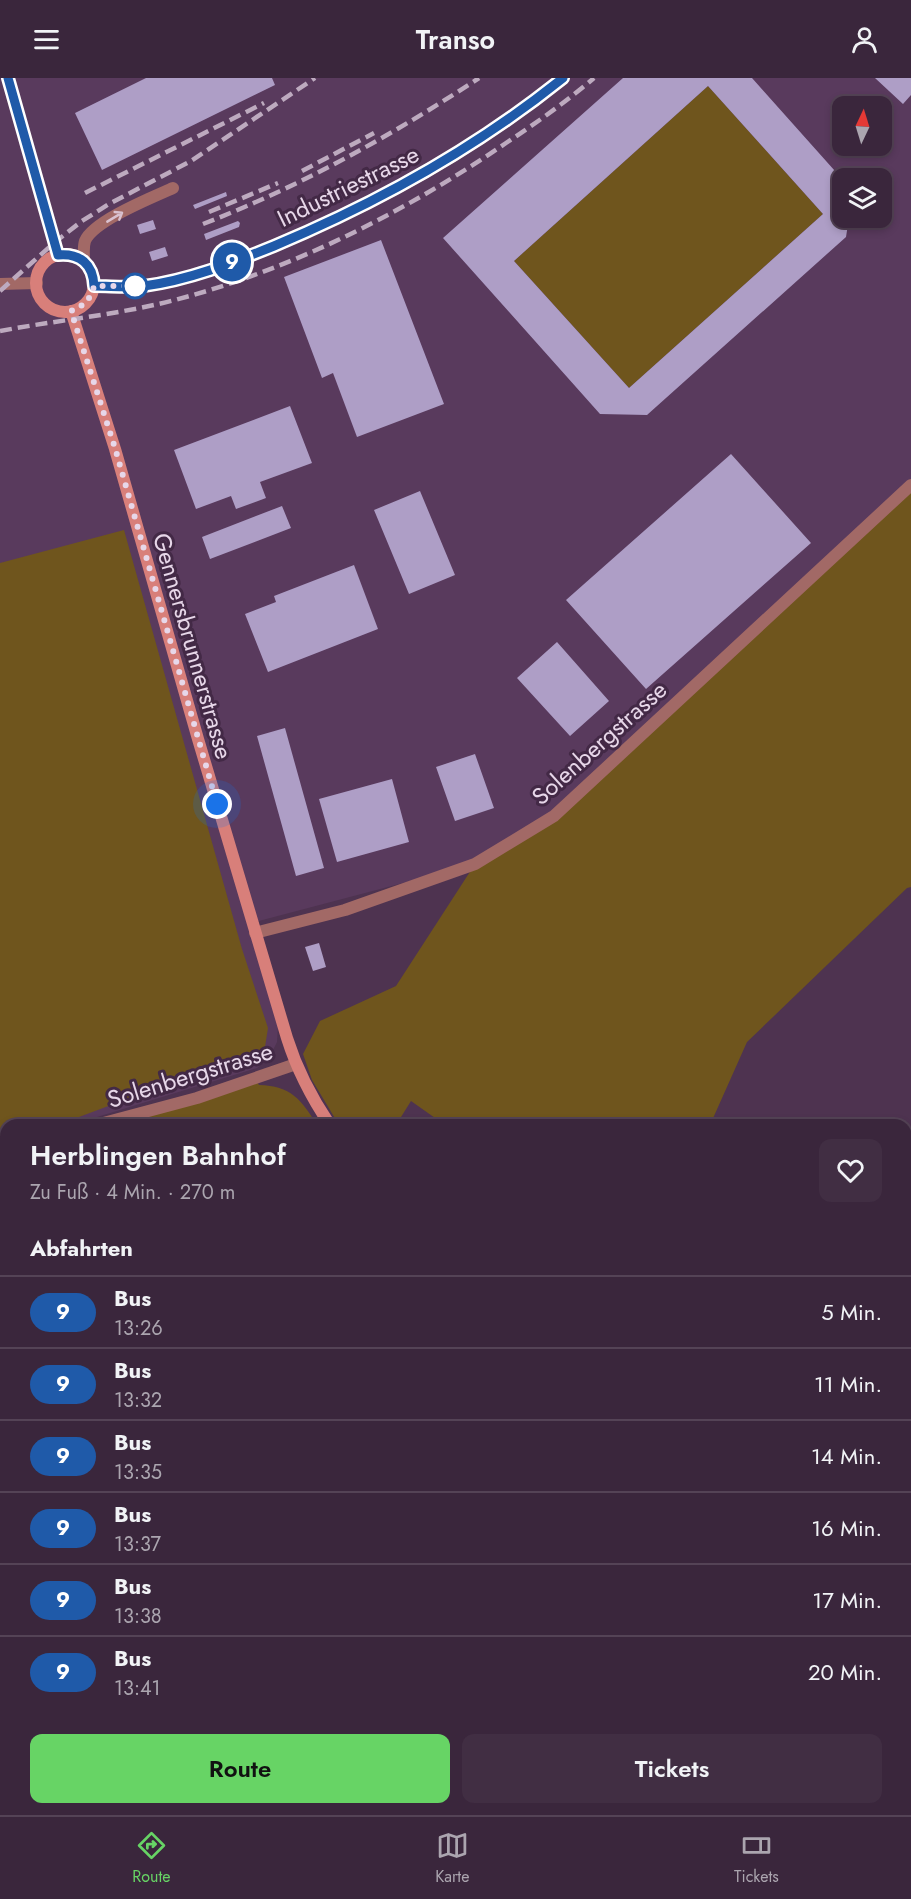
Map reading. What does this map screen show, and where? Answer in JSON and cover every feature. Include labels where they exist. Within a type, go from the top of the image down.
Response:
[{"type":"street","points":[[8,78],[58,255]]},
{"type":"street","name":"Industriestrasse","points":[[94,286],[144,286],[204,273],[303,234],[378,198],[438,165],[526,107],[563,78]]},
{"type":"street","points":[[84,260],[84,243],[99,226],[129,208],[173,188]]},
{"type":"street","points":[[58,255],[76,256],[84,260],[94,276],[94,286],[87,302],[71,311],[54,309],[47,305],[38,291],[37,283],[42,265],[58,255]]},
{"type":"street","points":[[0,284],[37,283]]},
{"type":"street","name":"Gennersbrunnerstrasse","points":[[71,311],[115,448],[255,933],[296,1064],[310,1094],[326,1119]]},
{"type":"street","name":"Solenbergstrasse","points":[[255,933],[345,910],[475,864],[554,816],[911,485]]},
{"type":"street","name":"Solenbergstrasse","points":[[118,1119],[197,1098],[296,1064]]},
{"type":"shaded area","points":[[0,78],[911,78],[911,485],[554,816],[475,864],[251,923],[278,1026],[277,1042],[266,1061],[257,1068],[91,1119],[0,1119]]},
{"type":"shaded area","points":[[708,86],[823,214],[629,388],[514,261]]},
{"type":"shaded area","points":[[911,485],[911,887],[907,888],[747,1042],[713,1119],[436,1119],[411,1101],[400,1119],[335,1119],[312,1080],[303,1054],[320,1021],[396,986],[475,864],[554,816]]},
{"type":"shaded area","points":[[124,530],[242,949],[268,1028],[265,1047],[251,1060],[218,1065],[74,1119],[0,1119],[0,563]]},
{"type":"shaded area","points":[[255,1078],[259,1085],[287,1091],[300,1101],[313,1119],[116,1119]]},
{"type":"building","points":[[146,78],[272,78],[275,85],[102,170],[75,113]]},
{"type":"building","points":[[623,78],[752,78],[832,168],[832,228],[847,228],[846,237],[647,415],[600,414],[443,238]],"holes":[[[708,86],[823,214],[629,388],[514,261]]]},
{"type":"building","points":[[875,78],[911,78],[911,95],[903,104]]},
{"type":"building","points":[[226,192],[227,196],[195,209],[193,205]]},
{"type":"building","points":[[153,220],[156,229],[140,234],[137,225]]},
{"type":"building","points":[[238,221],[239,227],[206,240],[204,234]]},
{"type":"building","points":[[381,240],[444,404],[357,437],[333,373],[322,378],[284,277]]},
{"type":"building","points":[[165,247],[168,256],[152,261],[149,252]]},
{"type":"building","points":[[290,406],[312,463],[260,482],[266,498],[236,509],[231,496],[196,509],[174,450]]},
{"type":"building","points":[[731,454],[811,543],[646,689],[566,600]]},
{"type":"building","points":[[420,491],[455,575],[409,594],[374,510]]},
{"type":"building","points":[[282,506],[291,528],[210,559],[202,537]]},
{"type":"building","points":[[354,565],[378,629],[268,672],[245,614],[276,602],[274,596]]},
{"type":"building","points":[[557,642],[609,701],[570,736],[517,678]]},
{"type":"building","points":[[285,728],[324,868],[296,876],[257,736]]},
{"type":"building","points":[[475,754],[494,808],[455,821],[436,767]]},
{"type":"building","points":[[392,779],[409,842],[337,862],[319,799]]},
{"type":"building","points":[[319,943],[326,967],[313,971],[305,947]]},
{"type":"railway","points":[[0,291],[82,221],[109,204],[191,161],[315,78]]},
{"type":"railway","points":[[203,224],[275,193],[345,158],[413,120],[479,78]]},
{"type":"railway","points":[[0,331],[131,310],[175,300],[219,287],[305,255],[388,215],[468,168],[540,120],[594,78]]},
{"type":"railway","points":[[85,193],[264,103]]},
{"type":"railway","points":[[302,171],[374,133]]},
{"type":"railway","points":[[209,212],[278,183]]},
{"type":"bus line","name":"9","points":[[8,78],[58,255],[67,254],[84,260],[94,276],[94,286],[144,286],[204,273],[246,257],[303,234],[387,193],[438,165],[487,134],[563,78]]},
{"type":"route","points":[[135,286],[94,286],[87,302],[71,311],[115,448],[217,804]]}]
